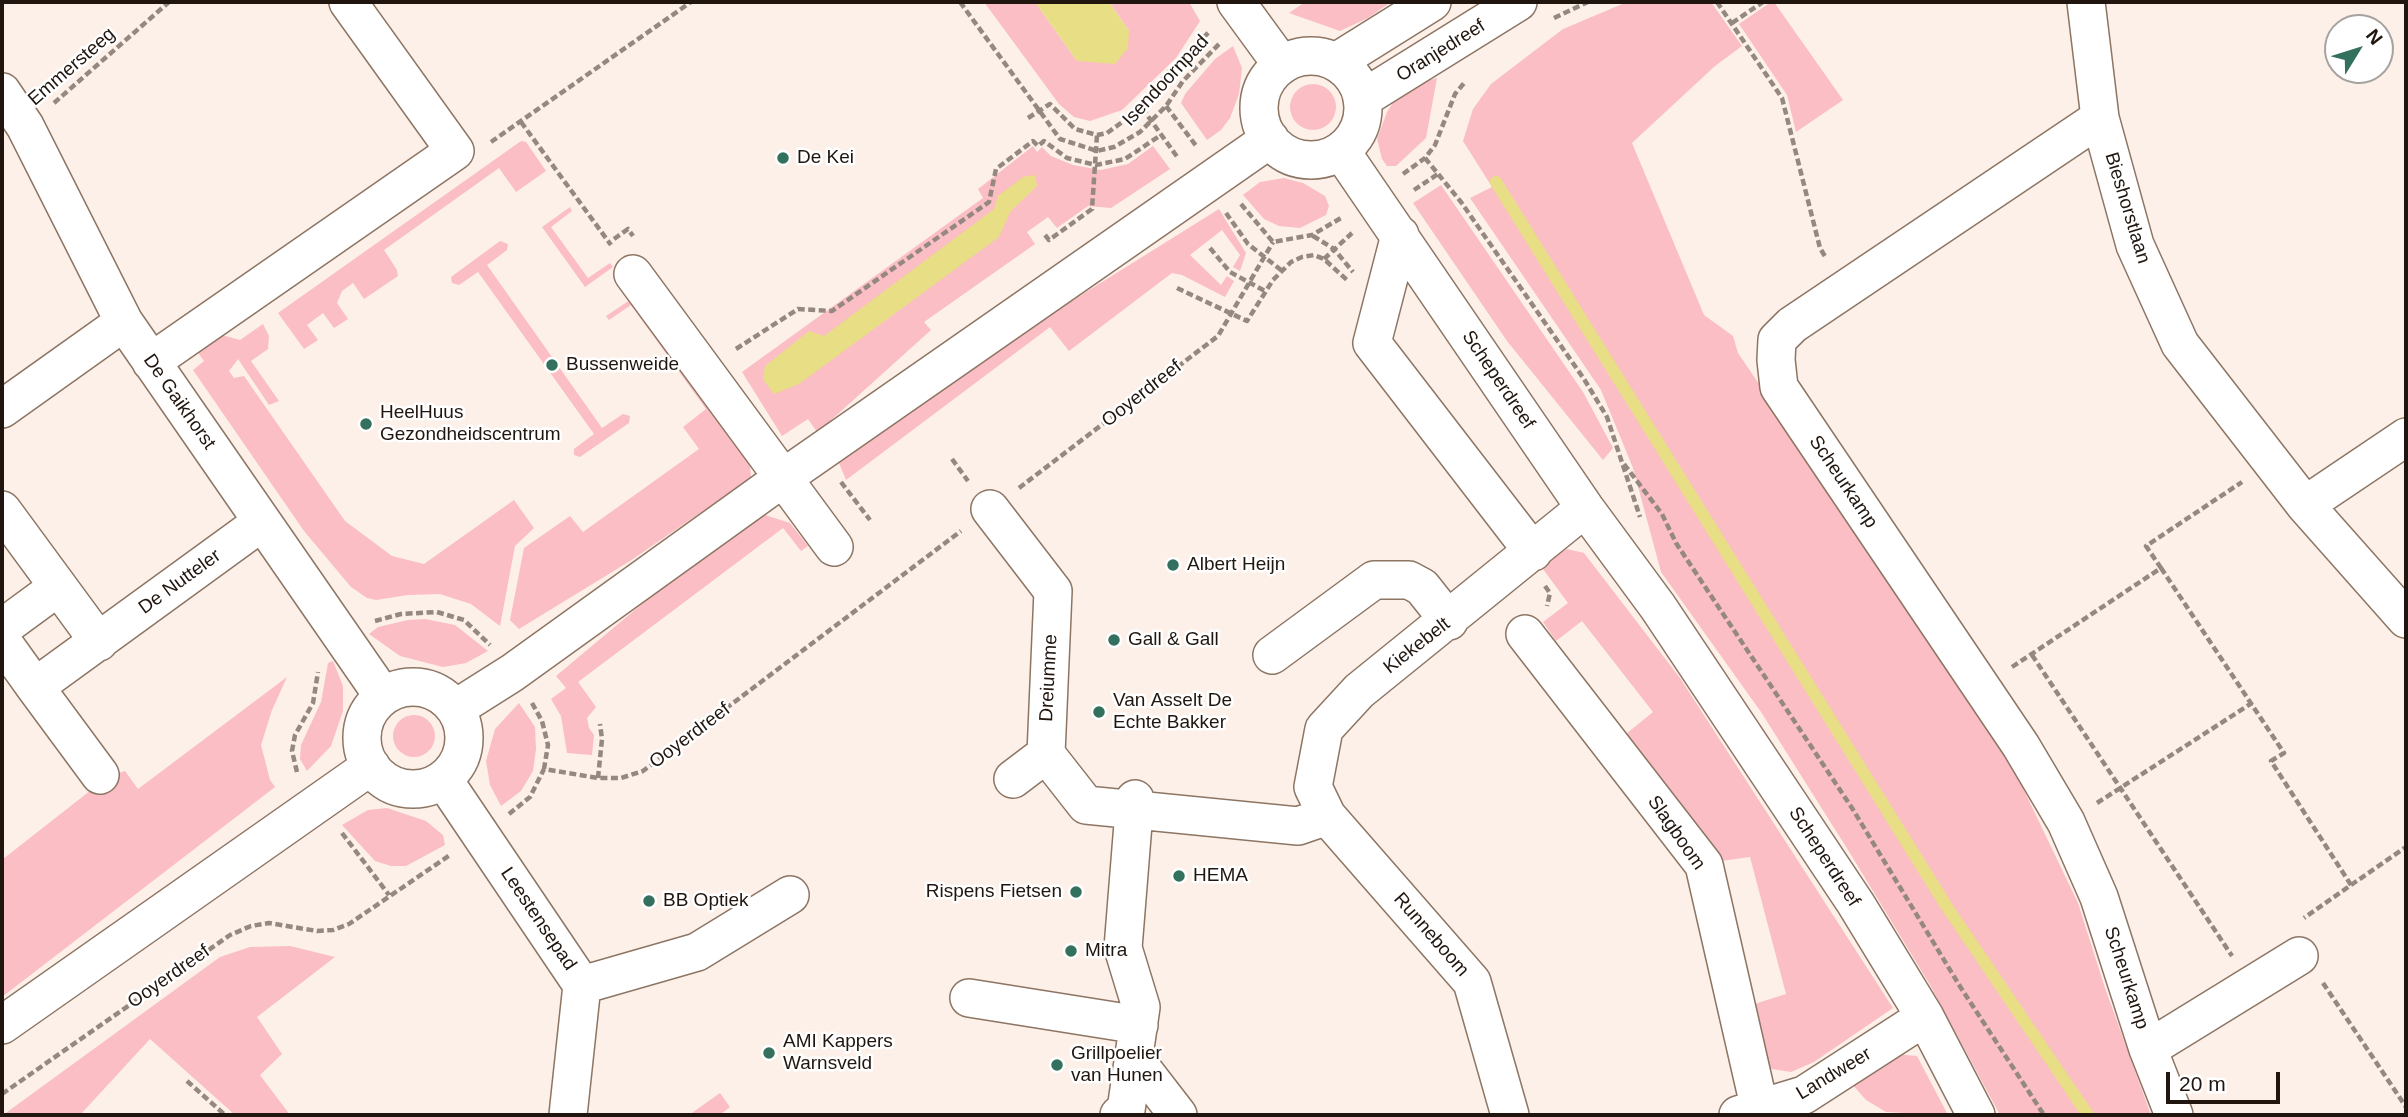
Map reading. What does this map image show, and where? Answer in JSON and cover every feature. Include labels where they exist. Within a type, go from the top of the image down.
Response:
[{"type":"street","points":[[150,362],[455,151],[348,2]]},
{"type":"street","points":[[1336,62],[1432,2]]},
{"type":"street","name":"Oranjedreef","points":[[1362,99],[1518,2]]},
{"type":"street","name":"Bieshorstlaan","points":[[2086,2],[2100,118],[2135,245],[2180,344],[2305,505],[2406,618]]},
{"type":"street","points":[[1232,14],[1282,65]]},
{"type":"street","points":[[1309,56],[1336,62],[1354,78],[1362,99],[1362,123],[1341,151],[1318,159],[1303,159],[1281,150],[1270,139],[1261,120],[1260,99],[1268,79],[1282,65],[1309,56]]},
{"type":"street","name":"De Gaikhorst","points":[[2,92],[25,126],[124,322],[383,696]]},
{"type":"street","name":"Scheurkamp","points":[[2100,118],[1792,325],[1777,340],[1779,387],[2021,746],[2066,822],[2085,860],[2125,969],[2148,1049],[2174,1115]]},
{"type":"street","points":[[455,709],[525,664],[783,478],[1270,139]]},
{"type":"street","name":"Scheperdreef","points":[[1341,151],[1585,508],[1703,673],[1856,904],[1925,1017],[1976,1115]]},
{"type":"street","points":[[1400,235],[1372,343],[1533,552]]},
{"type":"street","points":[[633,274],[834,547]]},
{"type":"street","points":[[2,409],[124,322]]},
{"type":"street","points":[[2305,505],[2406,437]]},
{"type":"street","name":"Kiekebelt","points":[[1327,816],[1313,787],[1324,729],[1359,691],[1449,621],[1585,508]]},
{"type":"street","name":"Dreiumme","points":[[990,509],[1053,591],[1046,754]]},
{"type":"street","points":[[2,510],[99,642]]},
{"type":"street","name":"De Nutteler","points":[[35,687],[262,522]]},
{"type":"street","points":[[1272,655],[1374,580],[1409,580],[1422,587],[1449,621]]},
{"type":"street","points":[[2,628],[58,587]]},
{"type":"street","name":"Slagboom","points":[[1525,634],[1704,865],[1748,1112]]},
{"type":"street","points":[[2,641],[100,775]]},
{"type":"street","points":[[408,686],[421,687],[435,691],[455,709],[465,733],[464,746],[453,770],[443,779],[422,788],[410,789],[388,782],[371,766],[362,742],[363,729],[366,717],[383,696],[408,686]]},
{"type":"street","points":[[1013,779],[1046,754],[1086,805],[1145,808],[1298,826],[1327,816]]},
{"type":"street","points":[[2,1025],[371,766]]},
{"type":"street","name":"Leestensepad","points":[[443,779],[582,985],[568,1115]]},
{"type":"street","points":[[1119,1115],[1126,1110],[1142,1007],[1123,948],[1145,808]]},
{"type":"street","name":"Runneboom","points":[[1327,816],[1472,982],[1510,1115]]},
{"type":"street","points":[[582,985],[697,952],[790,895]]},
{"type":"street","name":"Scheurkamp","points":[[2148,1049],[2299,956]]},
{"type":"street","points":[[970,998],[1137,1041],[1178,1115]]},
{"type":"street","name":"Landweer","points":[[1748,1112],[1804,1095],[1925,1017]]},
{"type":"path","name":"Emmersteeg","points":[[25,126],[169,2]]},
{"type":"path","points":[[455,151],[478,152],[691,2]]},
{"type":"path","points":[[960,2],[1060,139],[1097,151]]},
{"type":"path","points":[[1549,21],[1588,2]]},
{"type":"path","points":[[1717,2],[1782,98],[1820,248],[1846,289]]},
{"type":"path","points":[[1732,23],[1763,2]]},
{"type":"path","points":[[1028,118],[1050,104],[1067,124],[1097,135],[1117,128],[1142,108],[1167,73],[1232,14]]},
{"type":"path","name":"Isendoornpad","points":[[1097,151],[1114,147],[1140,132],[1211,50],[1232,14]]},
{"type":"path","name":"Oranjedreef","points":[[1373,195],[1425,158],[1435,145],[1455,94],[1470,76]]},
{"type":"path","points":[[520,122],[633,274]]},
{"type":"path","points":[[1045,235],[1049,240],[1092,209],[1097,135]]},
{"type":"path","points":[[731,352],[797,309],[832,311],[989,202],[996,169],[1033,141],[1038,146],[1044,141],[1067,158],[1096,165],[1125,159],[1161,135]]},
{"type":"path","points":[[1425,158],[1461,202],[1584,379],[1607,417],[1642,527]]},
{"type":"path","name":"Ooyerdreef","points":[[2,1094],[230,935],[251,926],[269,923],[317,931],[333,930],[349,924],[480,835],[530,797],[544,769],[598,778],[621,778],[643,771],[1218,336],[1273,242]]},
{"type":"path","points":[[1210,248],[1230,272],[1265,291]]},
{"type":"path","points":[[2272,462],[2146,546],[2284,753],[2271,761],[2351,885]]},
{"type":"path","points":[[1624,464],[1662,514],[1683,554],[1852,808],[1961,988],[2044,1115]]},
{"type":"path","points":[[1981,687],[2161,568]]},
{"type":"path","points":[[2032,655],[2252,985]]},
{"type":"path","points":[[2066,822],[2252,703]]},
{"type":"path","points":[[598,778],[602,739],[600,724]]},
{"type":"path","points":[[2406,847],[2281,934],[2317,974],[2406,1107]]},
{"type":"path","points":[[187,1081],[225,1115]]},
{"type":"shaded area","points":[[984,2],[1035,2],[1077,61],[1129,31],[1109,2],[1189,2],[1200,21],[1176,58],[1122,110],[1090,121],[1074,117],[1059,104]]},
{"type":"shaded area","points":[[1035,2],[1109,2],[1129,31],[1128,48],[1115,64],[1077,61]]},
{"type":"shaded area","points":[[1305,2],[1391,2],[1368,18],[1340,31],[1289,13]]},
{"type":"shaded area","points":[[1627,2],[1711,2],[1742,46],[1715,66],[1632,143],[1704,315],[1733,336],[1738,353],[1997,734],[2078,903],[2105,988],[2151,1115],[2000,1115],[1930,985],[1848,850],[1761,712],[1661,572],[1633,468],[1601,390],[1470,198],[1492,187],[1463,141],[1473,109],[1491,84],[1563,29]]},
{"type":"shaded area","points":[[1774,2],[1843,100],[1796,132],[1787,95],[1739,24]]},
{"type":"shaded area","points":[[1233,46],[1242,68],[1239,94],[1230,118],[1221,130],[1207,140],[1181,103],[1185,94],[1215,59]]},
{"type":"shaded area","points":[[1437,78],[1426,138],[1396,166],[1387,166],[1382,159],[1377,139],[1387,112],[1398,95],[1410,86]]},
{"type":"shaded area","points":[[1313,84],[1329,91],[1336,107],[1329,123],[1313,130],[1297,123],[1290,107],[1297,91]]},
{"type":"shaded area","points":[[521,141],[526,142],[546,171],[516,192],[499,168],[384,250],[398,276],[364,299],[353,283],[342,291],[337,303],[348,319],[334,328],[323,313],[307,325],[318,340],[304,349],[278,313]]},
{"type":"shaded area","points":[[1033,146],[1037,152],[1042,147],[1051,156],[1073,165],[1101,170],[1128,164],[1153,146],[1170,169],[1111,208],[1088,206],[1057,228],[1048,217],[1027,232],[1035,244],[924,322],[931,330],[817,432],[808,419],[782,436],[742,372],[983,198],[978,189]]},
{"type":"shaded area","points":[[1035,175],[1037,186],[1010,212],[999,237],[799,384],[774,394],[763,379],[765,366],[809,331],[824,336],[994,209],[998,196],[1023,177]]},
{"type":"shaded area","points":[[1284,178],[1303,183],[1325,196],[1329,206],[1326,215],[1300,228],[1279,226],[1264,219],[1243,195],[1260,182]]},
{"type":"shaded area","points":[[1441,185],[1583,392],[1613,448],[1603,460],[1507,341],[1413,203]]},
{"type":"shaded area","points":[[570,207],[572,211],[551,227],[588,278],[610,263],[613,267],[585,287],[542,227]]},
{"type":"shaded area","points":[[1219,209],[1246,253],[1240,271],[1233,267],[1240,255],[1222,230],[1190,255],[1221,285],[1227,276],[1234,281],[1225,297],[1182,275],[1172,273],[1069,351],[1050,327],[846,480],[839,463],[1054,312]]},
{"type":"shaded area","points":[[500,241],[508,244],[507,250],[487,265],[602,428],[623,414],[630,416],[629,423],[580,457],[574,455],[574,449],[594,434],[478,272],[459,285],[452,283],[451,277]]},
{"type":"shaded area","points":[[630,300],[750,464],[751,478],[630,561],[519,629],[510,620],[524,548],[570,516],[583,532],[699,449],[683,427],[706,409],[631,305],[609,320],[606,316]]},
{"type":"shaded area","points":[[263,324],[269,336],[268,349],[251,361],[279,401],[269,405],[238,359],[229,371],[234,378],[244,376],[345,521],[392,556],[424,564],[514,500],[534,528],[515,546],[500,626],[471,604],[440,594],[376,600],[367,598],[351,587],[304,531],[193,370],[204,361],[196,350],[218,334],[240,340]]},
{"type":"shaded area","points":[[765,515],[790,523],[808,546],[801,551],[783,528],[578,682],[596,707],[587,718],[594,735],[592,755],[567,753],[561,716],[551,699],[566,688],[556,676],[667,583]]},
{"type":"shaded area","points":[[1567,549],[1584,553],[1680,678],[1893,1008],[1814,1062],[1791,1072],[1772,1069],[1758,1055],[1745,1007],[1786,994],[1750,857],[1721,861],[1626,734],[1653,712],[1582,621],[1556,641],[1543,622],[1568,603],[1540,565]]},
{"type":"shaded area","points":[[425,619],[455,625],[488,651],[466,663],[443,667],[400,656],[369,634],[378,627]]},
{"type":"shaded area","points":[[333,661],[343,686],[343,711],[331,746],[307,771],[300,759],[301,745],[321,702],[328,663]]},
{"type":"shaded area","points":[[287,677],[272,710],[261,745],[270,780],[275,787],[2,997],[3,859],[109,776],[125,771],[138,789]]},
{"type":"shaded area","points":[[519,703],[535,727],[533,771],[521,791],[501,806],[490,785],[486,761],[495,729]]},
{"type":"shaded area","points":[[414,715],[429,721],[435,736],[429,751],[414,757],[399,751],[393,736],[399,721]]},
{"type":"shaded area","points":[[387,808],[426,821],[443,835],[445,845],[406,866],[391,866],[375,861],[342,825],[368,810]]},
{"type":"shaded area","points":[[290,946],[335,957],[257,1017],[282,1054],[260,1075],[290,1115],[235,1115],[150,1039],[80,1115],[3,1115],[220,957],[250,947]]},
{"type":"shaded area","points":[[1895,1054],[1917,1056],[1948,1115],[1886,1112],[1866,1100],[1850,1082]]},
{"type":"shaded area","points":[[720,1093],[730,1107],[720,1115],[689,1115]]},
{"type":"waterway","points":[[1496,182],[1947,907],[2088,1115]]},
{"type":"place","name":"De Kei","points":[[783,158]]},
{"type":"place","name":"Bussenweide","points":[[552,365]]},
{"type":"place","name":"HeelHuus Gezondheidscentrum","points":[[366,424]]},
{"type":"place","name":"Albert Heijn","points":[[1173,565]]},
{"type":"place","name":"Gall & Gall","points":[[1114,640]]},
{"type":"place","name":"Van Asselt De Echte Bakker","points":[[1099,712]]},
{"type":"place","name":"HEMA","points":[[1179,876]]},
{"type":"place","name":"Rispens Fietsen","points":[[1076,892]]},
{"type":"place","name":"BB Optiek","points":[[649,901]]},
{"type":"place","name":"Mitra","points":[[1071,951]]},
{"type":"place","name":"AMI Kappers Warnsveld","points":[[769,1053]]},
{"type":"place","name":"Grillpoelier van Hunen","points":[[1057,1065]]}]
